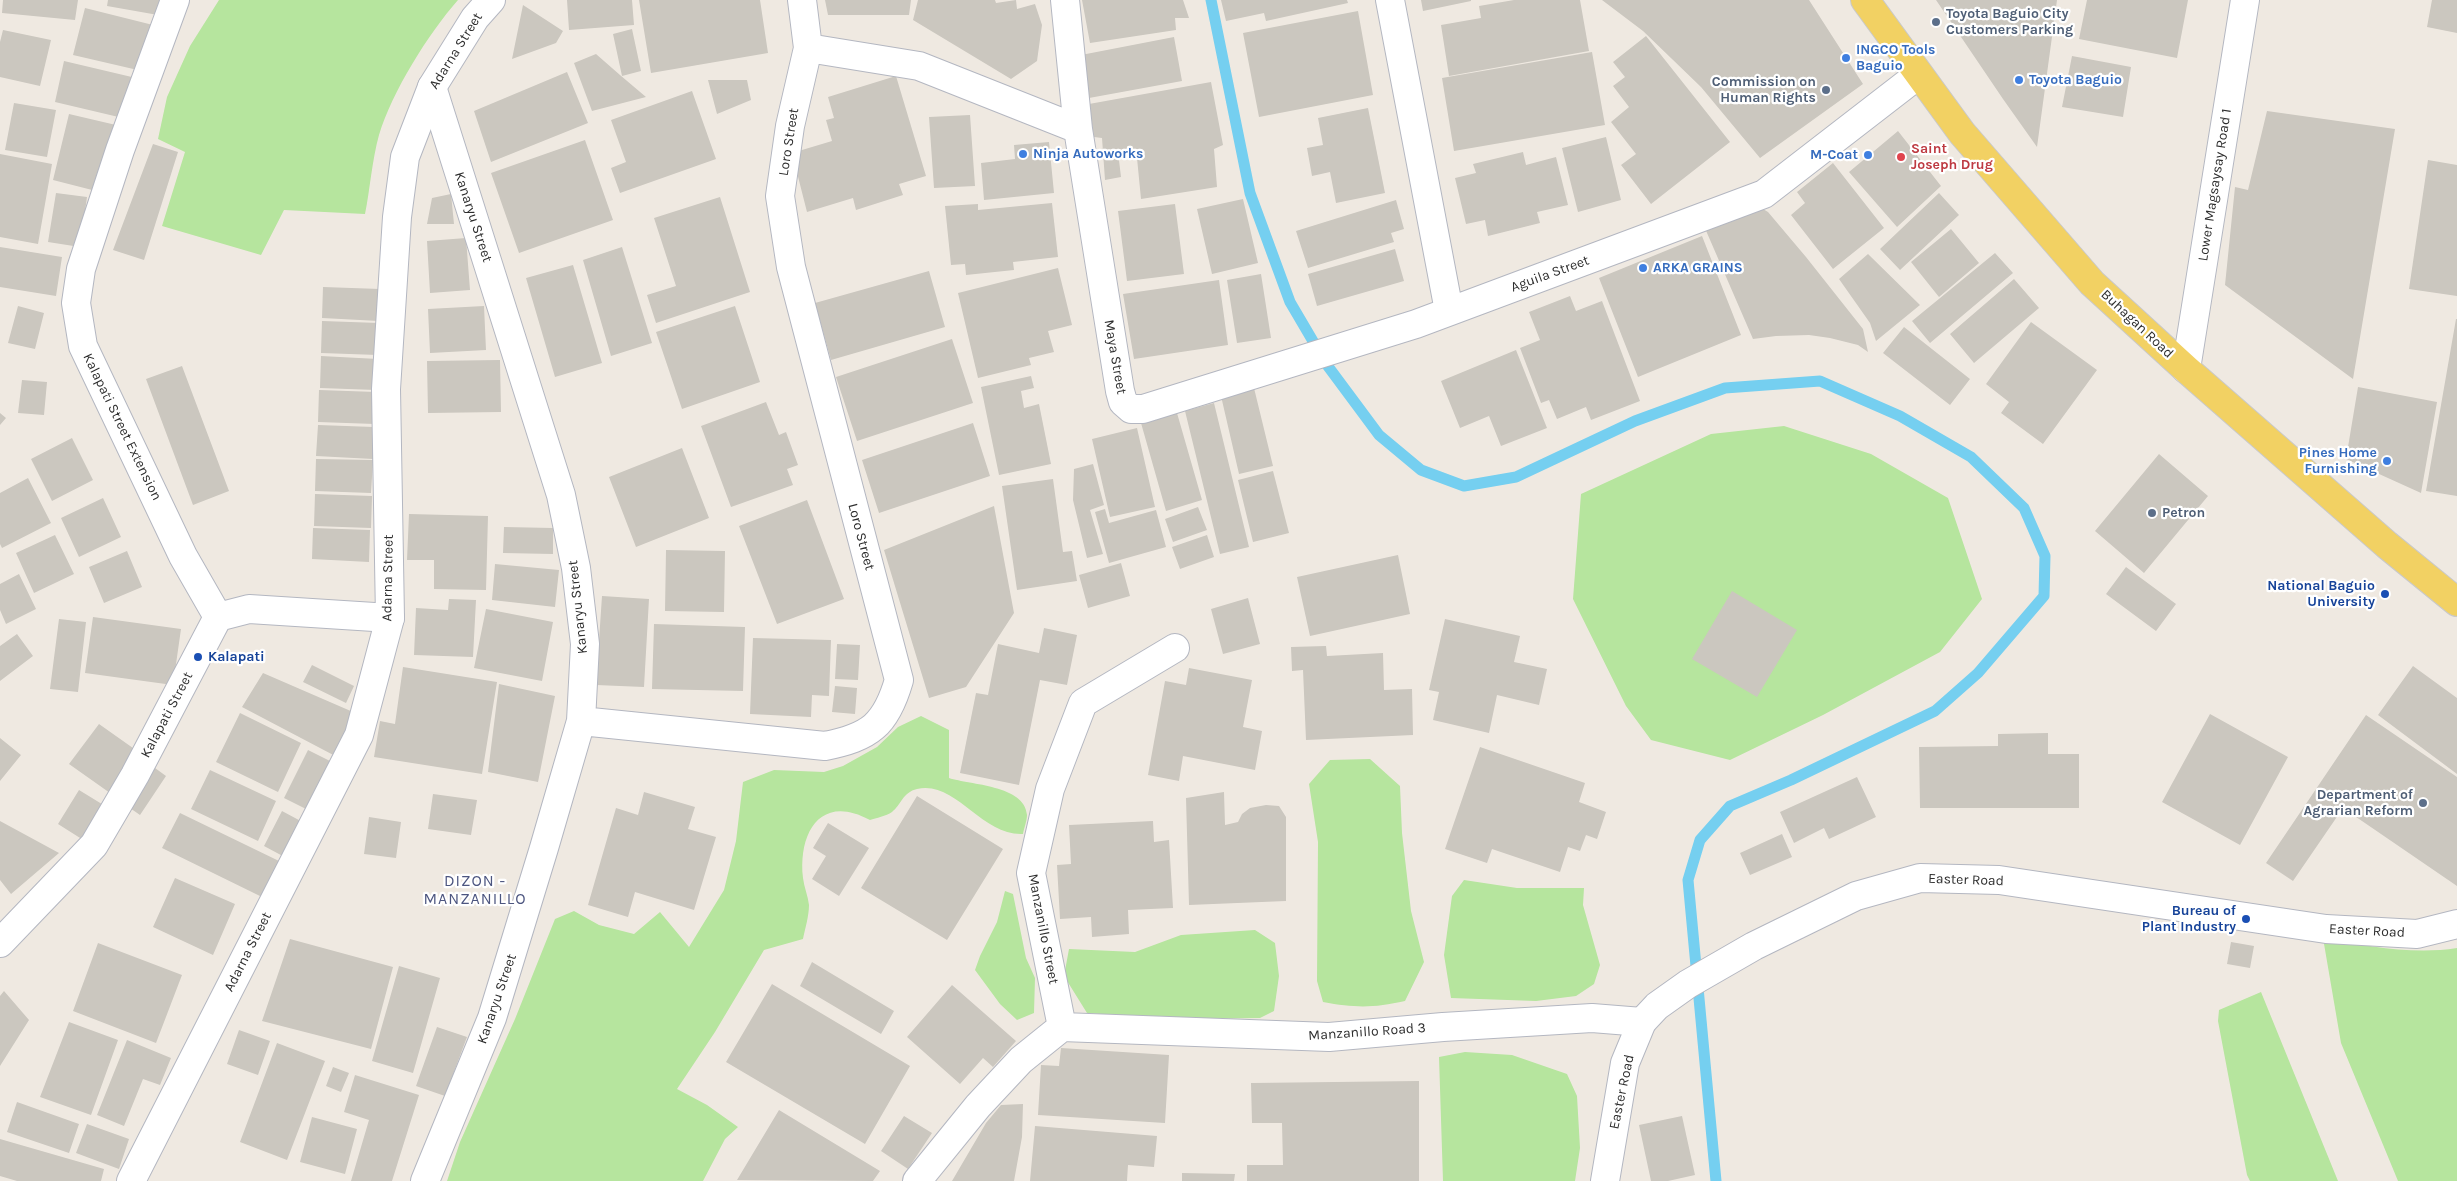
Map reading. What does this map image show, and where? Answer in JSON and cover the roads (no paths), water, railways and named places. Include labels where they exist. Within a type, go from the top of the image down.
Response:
[{"type":"main road","name":"Buhagan Road","points":[[1865,0],[1962,134],[2092,283],[2186,369],[2387,545],[2457,602]]},
{"type":"street","name":"Kalapati Street Extension","points":[[175,0],[81,269],[76,303],[84,346],[183,556],[218,617]]},
{"type":"street","name":"Adarna Street","points":[[131,1181],[359,734],[390,618],[386,389],[397,217],[405,157],[432,87],[475,18],[490,0]]},
{"type":"street","name":"Loro Street","points":[[581,721],[825,746],[855,740],[879,722],[893,703],[899,680],[791,267],[780,196],[790,126],[808,48],[802,0]]},
{"type":"street","name":"Maya Street","points":[[1065,0],[1078,130],[1123,402],[1131,409],[1143,408],[1371,338],[1450,311]]},
{"type":"street","points":[[1390,0],[1450,311]]},
{"type":"street","name":"Lower Magsaysay Road 1","points":[[2186,369],[2245,0]]},
{"type":"street","points":[[808,48],[919,66],[1078,130]]},
{"type":"street","name":"Aguila Street","points":[[1450,311],[1764,194],[1918,75]]},
{"type":"street","name":"Kanaryu Street","points":[[425,1181],[492,1018],[581,721],[584,644],[576,568],[561,495],[432,87]]},
{"type":"street","points":[[218,617],[249,609],[307,611],[390,618]]},
{"type":"street","name":"Kalapati Street","points":[[0,944],[94,844],[135,775],[218,617]]},
{"type":"street","name":"Manzanillo Street","points":[[1062,1027],[1031,872],[1050,789],[1083,703],[1175,648]]},
{"type":"street","name":"Easter Road","points":[[1605,1181],[1625,1063],[1642,1022],[1657,1006],[1688,984],[1754,946],[1856,896],[1920,878],[1998,880],[2326,929],[2417,934],[2457,924]]},
{"type":"street","name":"Manzanillo Road 3","points":[[1062,1027],[1329,1037],[1443,1026],[1592,1018],[1642,1022]]},
{"type":"street","points":[[918,1181],[978,1106],[1021,1060],[1062,1027]]},
{"type":"waterway","points":[[1211,0],[1250,193],[1290,302],[1327,365],[1379,435],[1421,470],[1464,486],[1516,477],[1635,421],[1725,388],[1820,381],[1900,416],[1971,457],[2024,508],[2045,556],[2044,596],[1978,673],[1935,711],[1791,780],[1730,806],[1700,840],[1688,880],[1716,1181]]},
{"type":"place","name":"Toyota Baguio City Customers Parking","points":[[1936,22]]},
{"type":"place","name":"INGCO Tools Baguio","points":[[1846,58]]},
{"type":"place","name":"Toyota Baguio","points":[[2019,80]]},
{"type":"place","name":"Commission on Human Rights","points":[[1826,90]]},
{"type":"place","name":"Ninja Autoworks","points":[[1023,154]]},
{"type":"place","name":"M-Coat","points":[[1868,155]]},
{"type":"place","name":"Saint Joseph Drug","points":[[1901,157]]},
{"type":"place","name":"ARKA GRAINS","points":[[1643,268]]},
{"type":"place","name":"Pines Home Furnishing","points":[[2387,461]]},
{"type":"place","name":"Petron","points":[[2152,513]]},
{"type":"place","name":"National Baguio University","points":[[2385,594]]},
{"type":"place","name":"Kalapati","points":[[198,657]]},
{"type":"place","name":"Department of Agrarian Reform","points":[[2423,803]]},
{"type":"place","name":"Bureau of Plant Industry","points":[[2246,919]]},
{"type":"district","name":"DIZON - MANZANILLO","points":[[475,890]]}]
